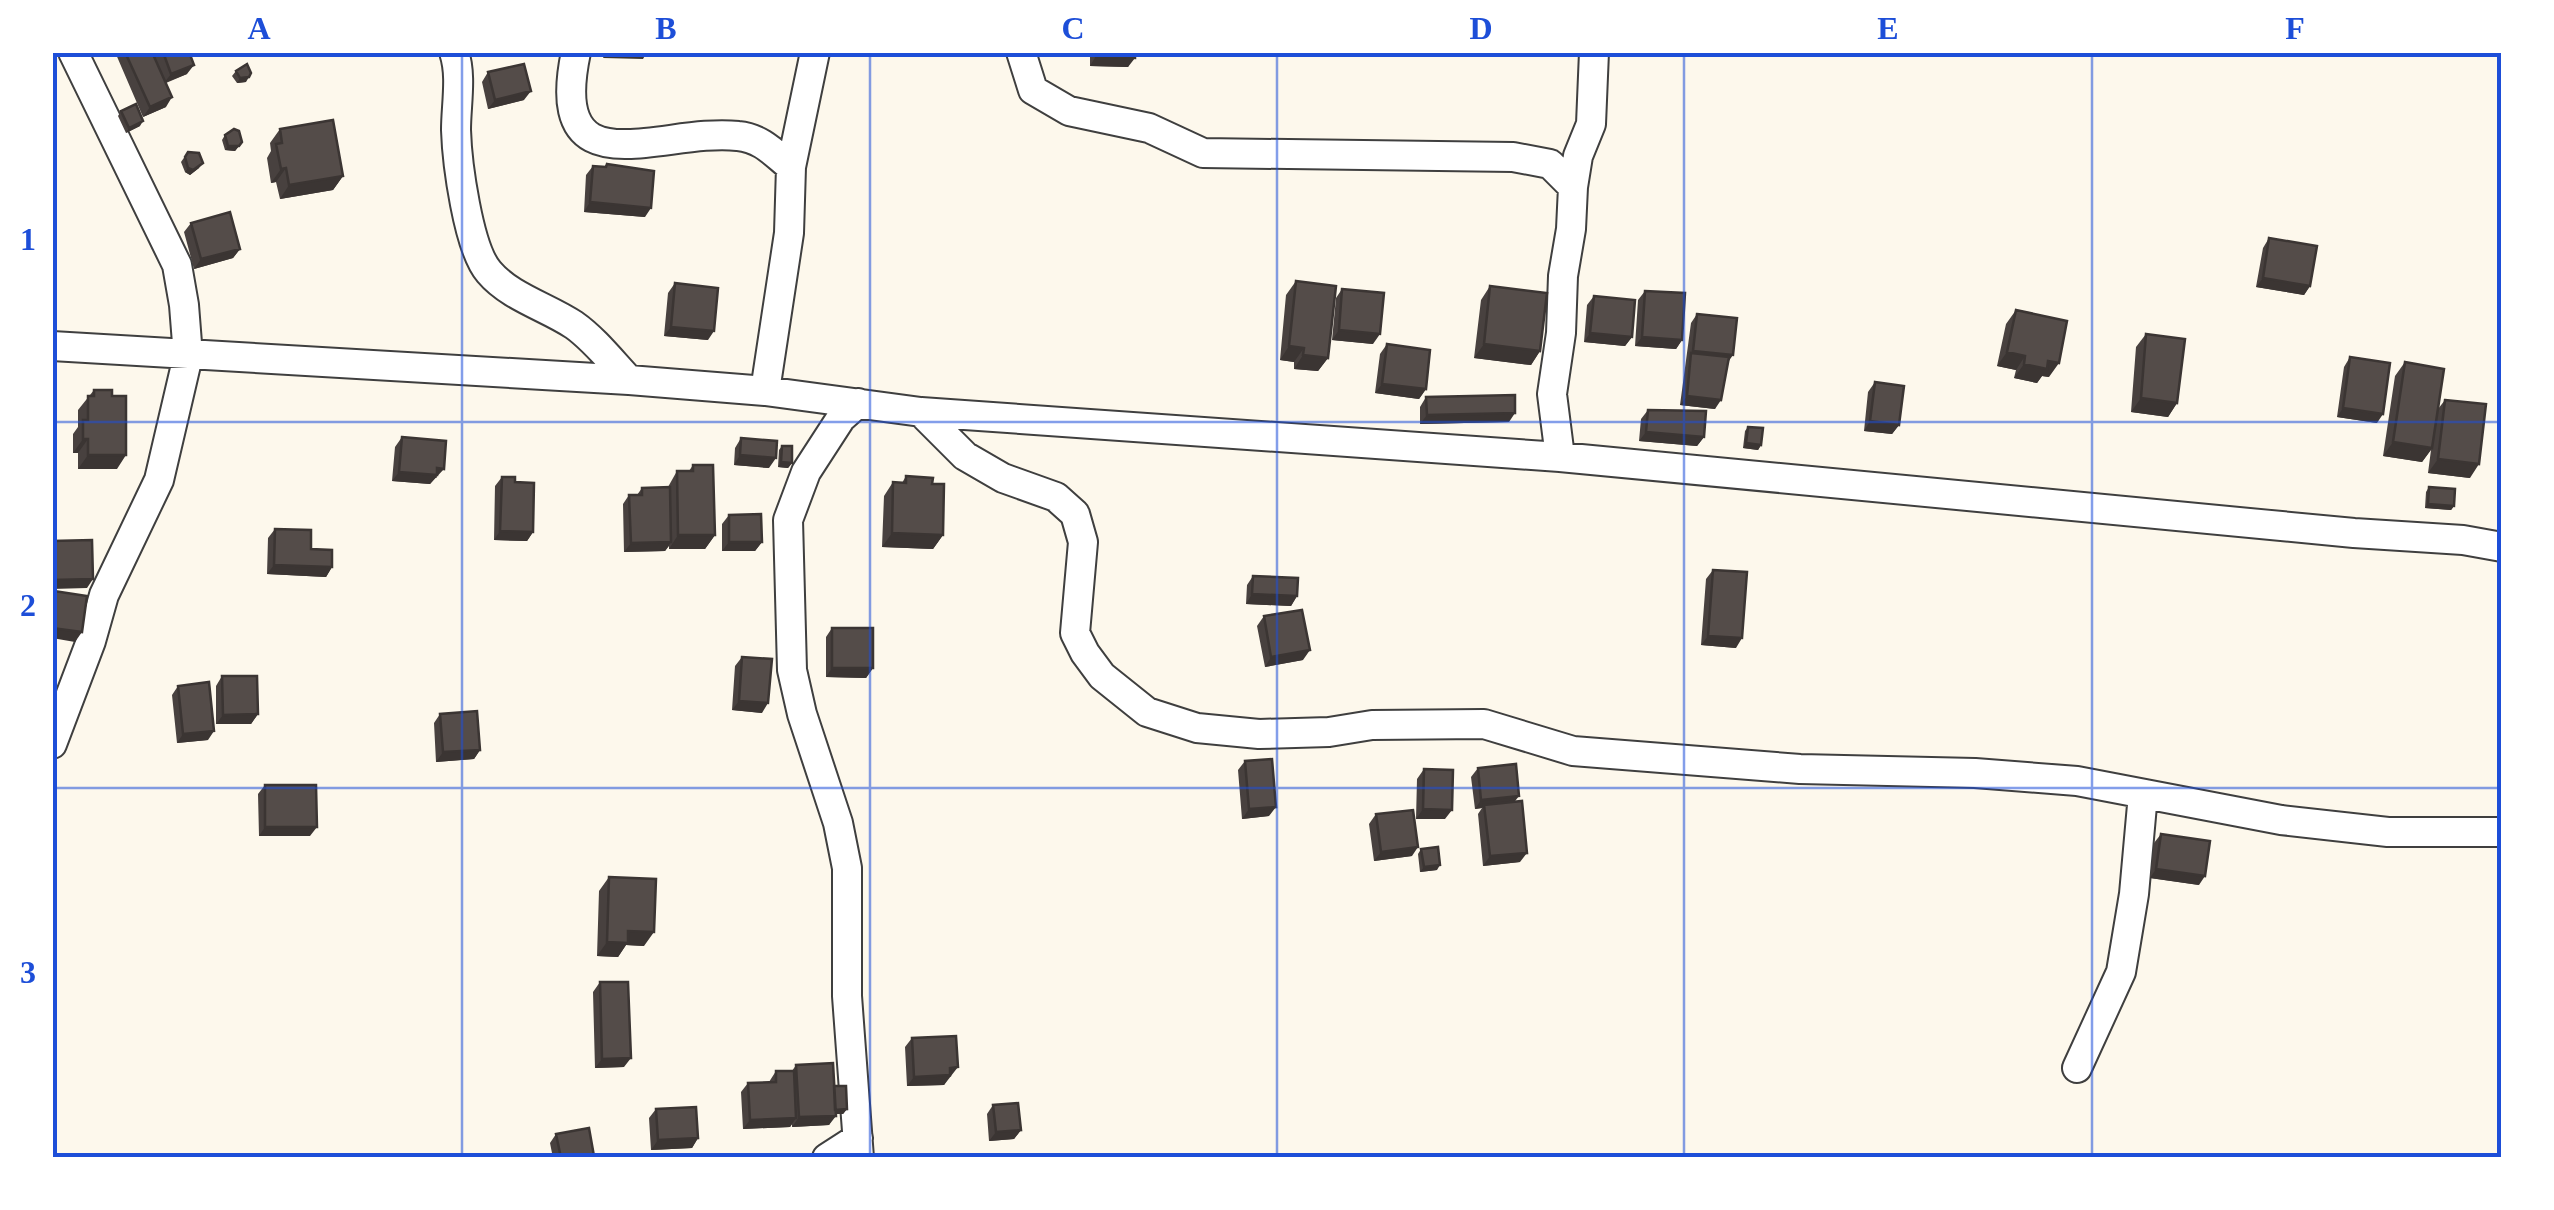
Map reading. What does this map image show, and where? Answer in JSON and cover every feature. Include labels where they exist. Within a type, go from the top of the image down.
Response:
[{"type":"street","points":[[52,744],[104,596],[158,480],[188,356],[177,266],[73,52]]},
{"type":"street","points":[[454,52],[462,188],[487,271],[512,290],[576,326],[629,380]]},
{"type":"street","points":[[576,52],[570,96],[577,124],[602,144],[738,136],[760,141],[791,167]]},
{"type":"street","points":[[765,392],[788,233],[791,167],[815,52]]},
{"type":"street","points":[[1021,52],[1033,90],[1069,111],[1149,128],[1203,153],[1512,157],[1550,164],[1572,187]]},
{"type":"street","points":[[1560,457],[1552,394],[1561,333],[1572,187],[1578,156],[1591,124],[1594,52]]},
{"type":"street","points":[[52,346],[629,380],[921,412],[1560,457],[2354,533],[2463,540],[2502,547]]},
{"type":"street","points":[[826,1158],[858,1148],[848,996],[847,868],[838,822],[802,714],[792,670],[788,520],[806,472],[841,418],[858,403]]},
{"type":"street","points":[[921,412],[965,456],[1003,478],[1056,496],[1075,514],[1083,542],[1075,633],[1085,653],[1102,676],[1147,712],[1196,728],[1276,734],[1329,732],[1372,724],[1484,724],[1574,750],[1800,769],[1975,773],[2077,781],[2281,820],[2388,832],[2502,832]]},
{"type":"street","points":[[2077,1068],[2121,972],[2134,894],[2143,794]]},
{"type":"building","points":[[125,52],[152,52],[172,97],[150,107]]},
{"type":"building","points":[[163,52],[189,52],[194,65],[171,74]]},
{"type":"building","points":[[1096,52],[1135,52],[1135,58],[1096,56]]},
{"type":"building","points":[[247,64],[249,77],[240,78],[236,71]]},
{"type":"building","points":[[524,64],[531,91],[495,100],[488,72]]},
{"type":"building","points":[[136,104],[143,121],[129,128],[121,111]]},
{"type":"building","points":[[333,120],[343,176],[289,185],[276,144],[282,143],[280,129]]},
{"type":"building","points":[[234,129],[239,131],[242,142],[239,146],[228,146],[225,135]]},
{"type":"building","points":[[188,152],[199,153],[203,163],[193,170],[188,168]]},
{"type":"building","points":[[607,164],[654,171],[651,208],[590,202],[593,166]]},
{"type":"building","points":[[230,212],[240,249],[201,259],[191,223]]},
{"type":"building","points":[[2269,238],[2317,246],[2310,286],[2263,278]]},
{"type":"building","points":[[1296,281],[1336,286],[1328,358],[1303,355],[1304,348],[1289,346]]},
{"type":"building","points":[[675,283],[718,288],[714,331],[671,327]]},
{"type":"building","points":[[1490,286],[1547,293],[1540,351],[1484,344]]},
{"type":"building","points":[[1342,289],[1384,293],[1380,334],[1339,330]]},
{"type":"building","points":[[1645,291],[1685,293],[1682,340],[1642,337]]},
{"type":"building","points":[[1594,296],[1635,300],[1632,337],[1590,333]]},
{"type":"building","points":[[2016,310],[2067,321],[2059,363],[2048,361],[2047,369],[2024,364],[2025,356],[2007,352]]},
{"type":"building","points":[[1697,314],[1737,318],[1733,355],[1693,351]]},
{"type":"building","points":[[2146,334],[2185,339],[2177,403],[2141,398]]},
{"type":"building","points":[[1387,344],[1430,350],[1426,389],[1382,384]]},
{"type":"building","points":[[1691,353],[1729,357],[1721,400],[1687,396]]},
{"type":"building","points":[[2350,357],[2390,363],[2383,414],[2343,408]]},
{"type":"building","points":[[2405,362],[2444,369],[2432,448],[2393,442]]},
{"type":"building","points":[[1875,382],[1904,386],[1899,425],[1870,421]]},
{"type":"building","points":[[94,390],[112,390],[112,396],[126,396],[126,455],[88,455],[83,420],[88,420],[88,396],[94,396]]},
{"type":"building","points":[[1515,395],[1515,413],[1427,415],[1426,397]]},
{"type":"building","points":[[2445,400],[2486,404],[2479,464],[2438,459]]},
{"type":"building","points":[[1648,410],[1706,411],[1704,437],[1646,432]]},
{"type":"building","points":[[1748,427],[1763,428],[1761,445],[1746,443]]},
{"type":"building","points":[[402,437],[446,441],[444,469],[437,468],[437,475],[399,472]]},
{"type":"building","points":[[741,438],[777,441],[776,458],[740,455]]},
{"type":"building","points":[[782,446],[792,446],[792,463],[781,462]]},
{"type":"building","points":[[693,465],[713,465],[715,535],[678,535],[677,471],[693,471]]},
{"type":"building","points":[[906,476],[933,478],[932,484],[944,484],[943,535],[892,533],[893,482],[906,483]]},
{"type":"building","points":[[502,477],[534,483],[533,532],[500,531]]},
{"type":"building","points":[[670,487],[671,542],[631,543],[629,495],[642,495],[642,488]]},
{"type":"building","points":[[2429,487],[2455,489],[2454,506],[2428,504]]},
{"type":"building","points":[[761,514],[762,542],[729,542],[729,515]]},
{"type":"building","points":[[275,529],[311,530],[311,549],[332,550],[332,567],[274,565]]},
{"type":"building","points":[[92,540],[93,579],[52,580],[52,541]]},
{"type":"building","points":[[1713,570],[1747,572],[1742,638],[1708,636]]},
{"type":"building","points":[[1253,576],[1298,578],[1297,596],[1252,594]]},
{"type":"building","points":[[54,591],[87,596],[82,632],[52,628]]},
{"type":"building","points":[[1302,610],[1310,650],[1271,657],[1264,616]]},
{"type":"building","points":[[832,628],[873,628],[873,668],[832,668]]},
{"type":"building","points":[[742,657],[772,659],[768,703],[739,701]]},
{"type":"building","points":[[222,676],[257,676],[258,714],[223,715]]},
{"type":"building","points":[[209,682],[214,731],[183,734],[178,686]]},
{"type":"building","points":[[477,711],[480,750],[443,752],[440,714]]},
{"type":"building","points":[[1272,759],[1276,807],[1249,809],[1245,761]]},
{"type":"building","points":[[1516,764],[1519,796],[1481,800],[1478,768]]},
{"type":"building","points":[[1424,769],[1453,770],[1452,810],[1423,809]]},
{"type":"building","points":[[265,785],[316,785],[317,827],[265,827]]},
{"type":"building","points":[[1522,801],[1527,853],[1490,856],[1484,805]]},
{"type":"building","points":[[1413,810],[1418,847],[1381,852],[1376,814]]},
{"type":"building","points":[[2161,834],[2210,841],[2205,876],[2156,869]]},
{"type":"building","points":[[1438,847],[1440,865],[1424,867],[1421,849]]},
{"type":"building","points":[[609,877],[656,879],[654,932],[628,931],[628,943],[607,942]]},
{"type":"building","points":[[600,982],[628,982],[631,1058],[602,1059]]},
{"type":"building","points":[[956,1036],[958,1067],[950,1068],[950,1075],[914,1077],[912,1038]]},
{"type":"building","points":[[833,1063],[836,1116],[799,1117],[796,1065]]},
{"type":"building","points":[[776,1071],[794,1071],[796,1118],[750,1120],[748,1083],[776,1082]]},
{"type":"building","points":[[834,1086],[846,1086],[847,1109],[835,1110]]},
{"type":"building","points":[[1018,1103],[1021,1130],[996,1132],[993,1105]]},
{"type":"building","points":[[696,1107],[698,1138],[658,1140],[656,1109]]},
{"type":"building","points":[[589,1128],[594,1156],[561,1158],[556,1134]]}]
